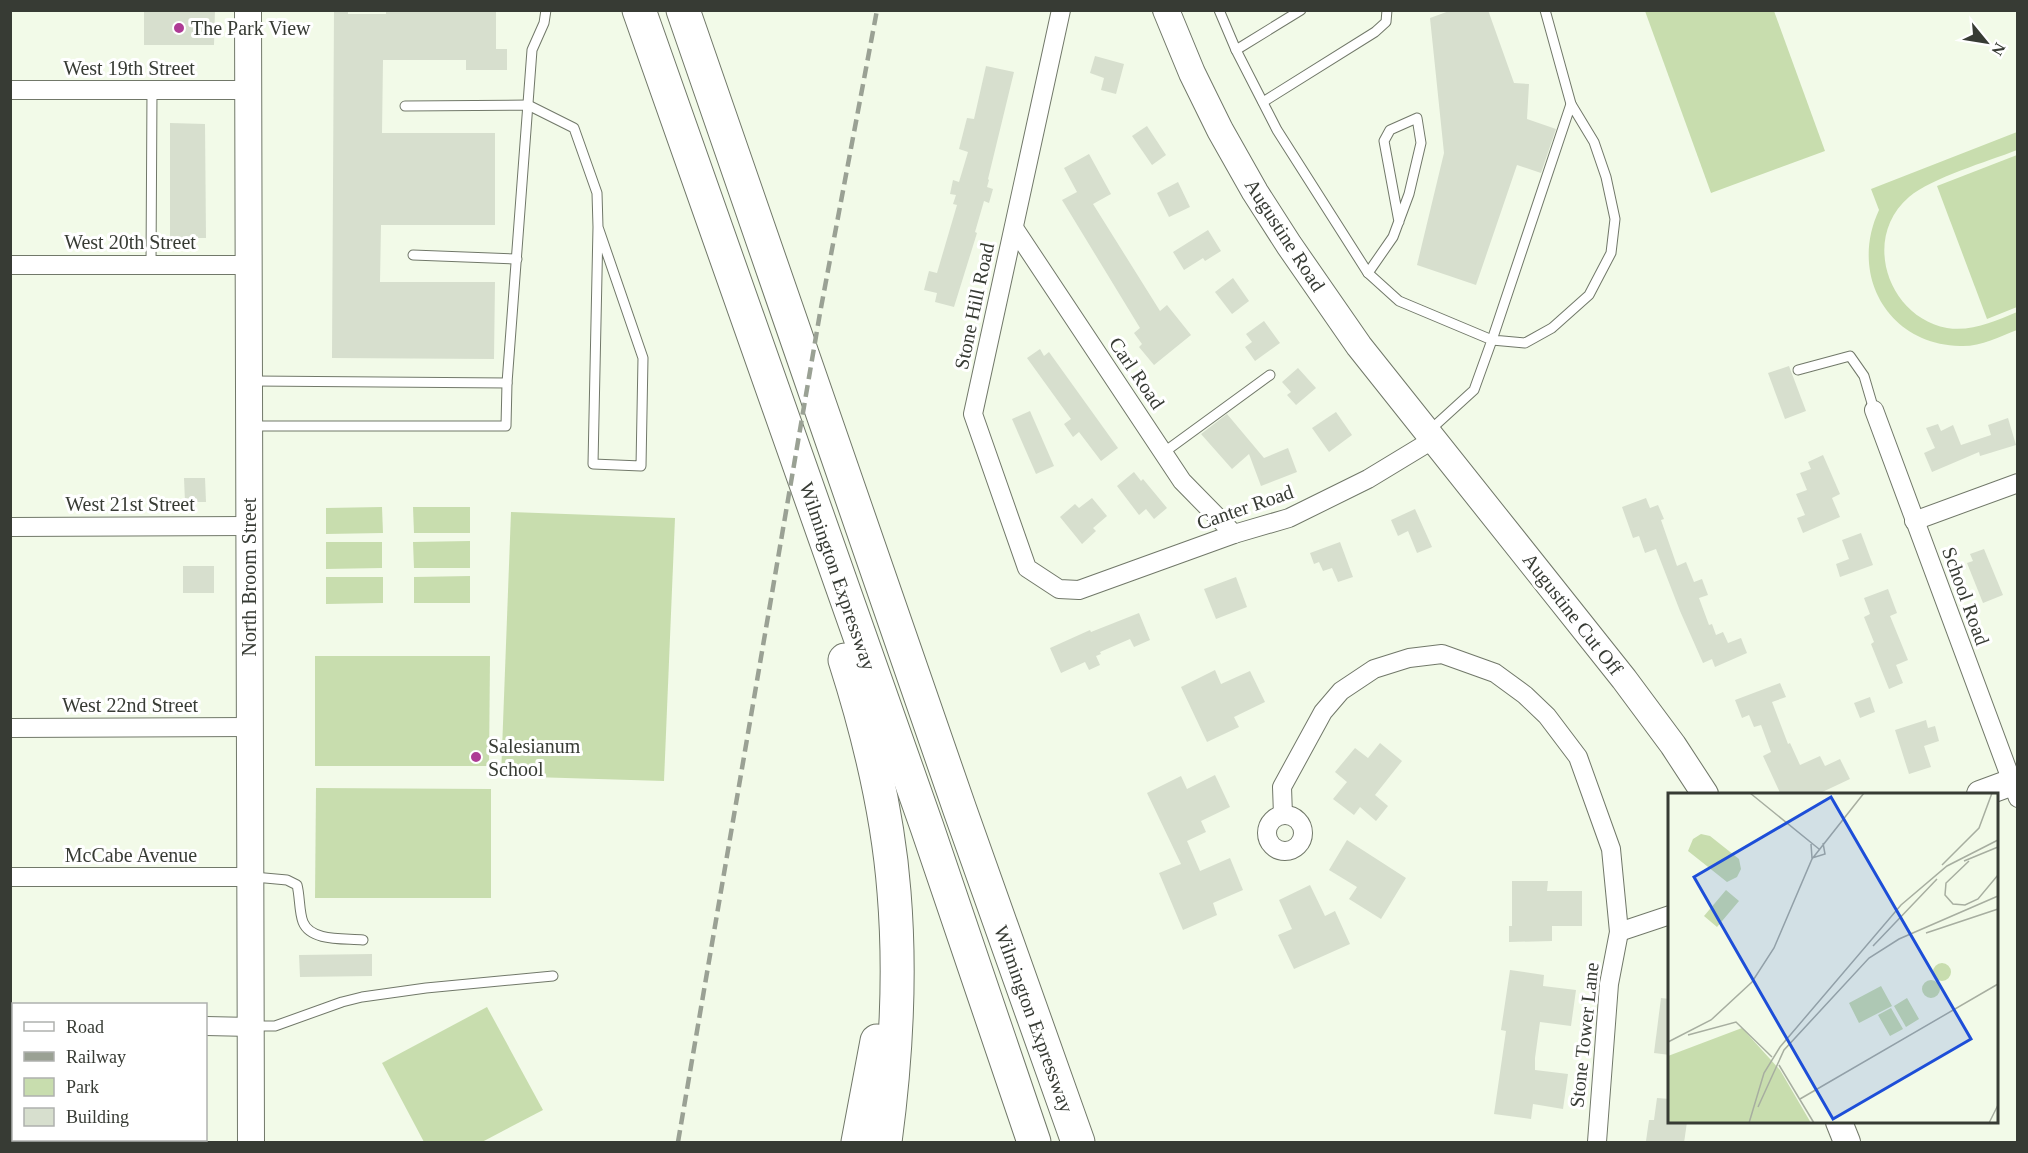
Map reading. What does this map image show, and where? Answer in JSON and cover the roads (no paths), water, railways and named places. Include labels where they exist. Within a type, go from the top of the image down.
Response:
[{"type":"highway","points":[[626,10],[630,31],[819,578],[852,680],[870,748],[887,833],[894,892],[897,1008],[894,1065],[885,1143]]},
{"type":"highway","name":"Wilmington Expressway","points":[[639,10],[923,816],[1034,1143]]},
{"type":"highway","name":"Wilmington Expressway","points":[[683,10],[1078,1143]]},
{"type":"highway","points":[[858,1143],[878,1037],[883,989],[887,833]]},
{"type":"street","name":"North Broom Street","points":[[248,10],[250,1143]]},
{"type":"street","name":"Stone Hill Road","points":[[1059,589],[1027,568],[973,414],[1061,10]]},
{"type":"street","name":"Augustine Road","points":[[1166,10],[1192,73],[1255,192],[1359,346],[1431,436]]},
{"type":"street","name":"West 19th Street","points":[[10,90],[248,90]]},
{"type":"street","name":"Carl Road","points":[[1014,228],[1182,481],[1234,534]]},
{"type":"street","name":"West 20th Street","points":[[10,265],[249,265]]},
{"type":"street","name":"School Road","points":[[1874,410],[2016,787]]},
{"type":"street","name":"Canter Road","points":[[1059,589],[1079,590],[1234,534],[1289,518],[1368,479],[1431,436]]},
{"type":"street","name":"Augustine Cut Off","points":[[1431,436],[1624,679],[1673,745],[1704,793]]},
{"type":"street","points":[[1914,521],[2018,483]]},
{"type":"street","name":"West 21st Street","points":[[10,527],[249,526]]},
{"type":"street","name":"Stone Tower Lane","points":[[1283,816],[1282,787],[1323,712],[1341,691],[1374,669],[1409,658],[1442,654],[1495,673],[1525,695],[1547,716],[1578,758],[1611,849],[1619,933],[1609,984],[1597,1143]]},
{"type":"street","name":"West 22nd Street","points":[[10,728],[250,727]]},
{"type":"street","points":[[1989,793],[2016,787]]},
{"type":"street","name":"McCabe Avenue","points":[[10,877],[251,877]]},
{"type":"street","points":[[1619,933],[1668,916]]},
{"type":"street","points":[[207,1026],[251,1026]]},
{"type":"street","points":[[1839,1123],[1847,1143]]},
{"type":"lane","points":[[249,426],[506,426],[507,383],[532,50],[544,23],[546,10]]},
{"type":"lane","points":[[1219,10],[1236,50],[1277,130],[1368,273],[1399,301],[1492,340],[1525,343],[1552,328],[1589,295],[1611,252],[1615,219],[1606,177],[1594,142],[1571,104],[1545,10]]},
{"type":"lane","points":[[1236,50],[1301,10]]},
{"type":"lane","points":[[1263,102],[1375,32],[1386,22],[1387,10]]},
{"type":"lane","points":[[151,265],[152,90]]},
{"type":"lane","points":[[1431,436],[1474,390],[1571,104]]},
{"type":"lane","points":[[405,105],[528,105],[574,128],[597,193],[593,464],[641,466],[643,358],[598,227]]},
{"type":"lane","points":[[1368,273],[1393,237],[1399,222],[1409,194],[1421,143],[1417,118],[1390,130],[1384,141],[1399,222]]},
{"type":"lane","points":[[413,255],[517,259]]},
{"type":"lane","points":[[1798,370],[1850,356],[1864,376],[1874,410]]},
{"type":"lane","points":[[1163,453],[1270,375]]},
{"type":"lane","points":[[249,381],[507,383]]},
{"type":"lane","points":[[251,877],[287,880],[297,885],[303,922],[312,933],[328,938],[363,940]]},
{"type":"lane","points":[[251,1026],[275,1026],[362,997],[437,986],[553,976]]},
{"type":"railway","points":[[678,1142],[820,313],[877,10]]},
{"type":"place","name":"The Park View","points":[[179,28]]},
{"type":"place","name":"Salesianum School","points":[[476,757]]}]
